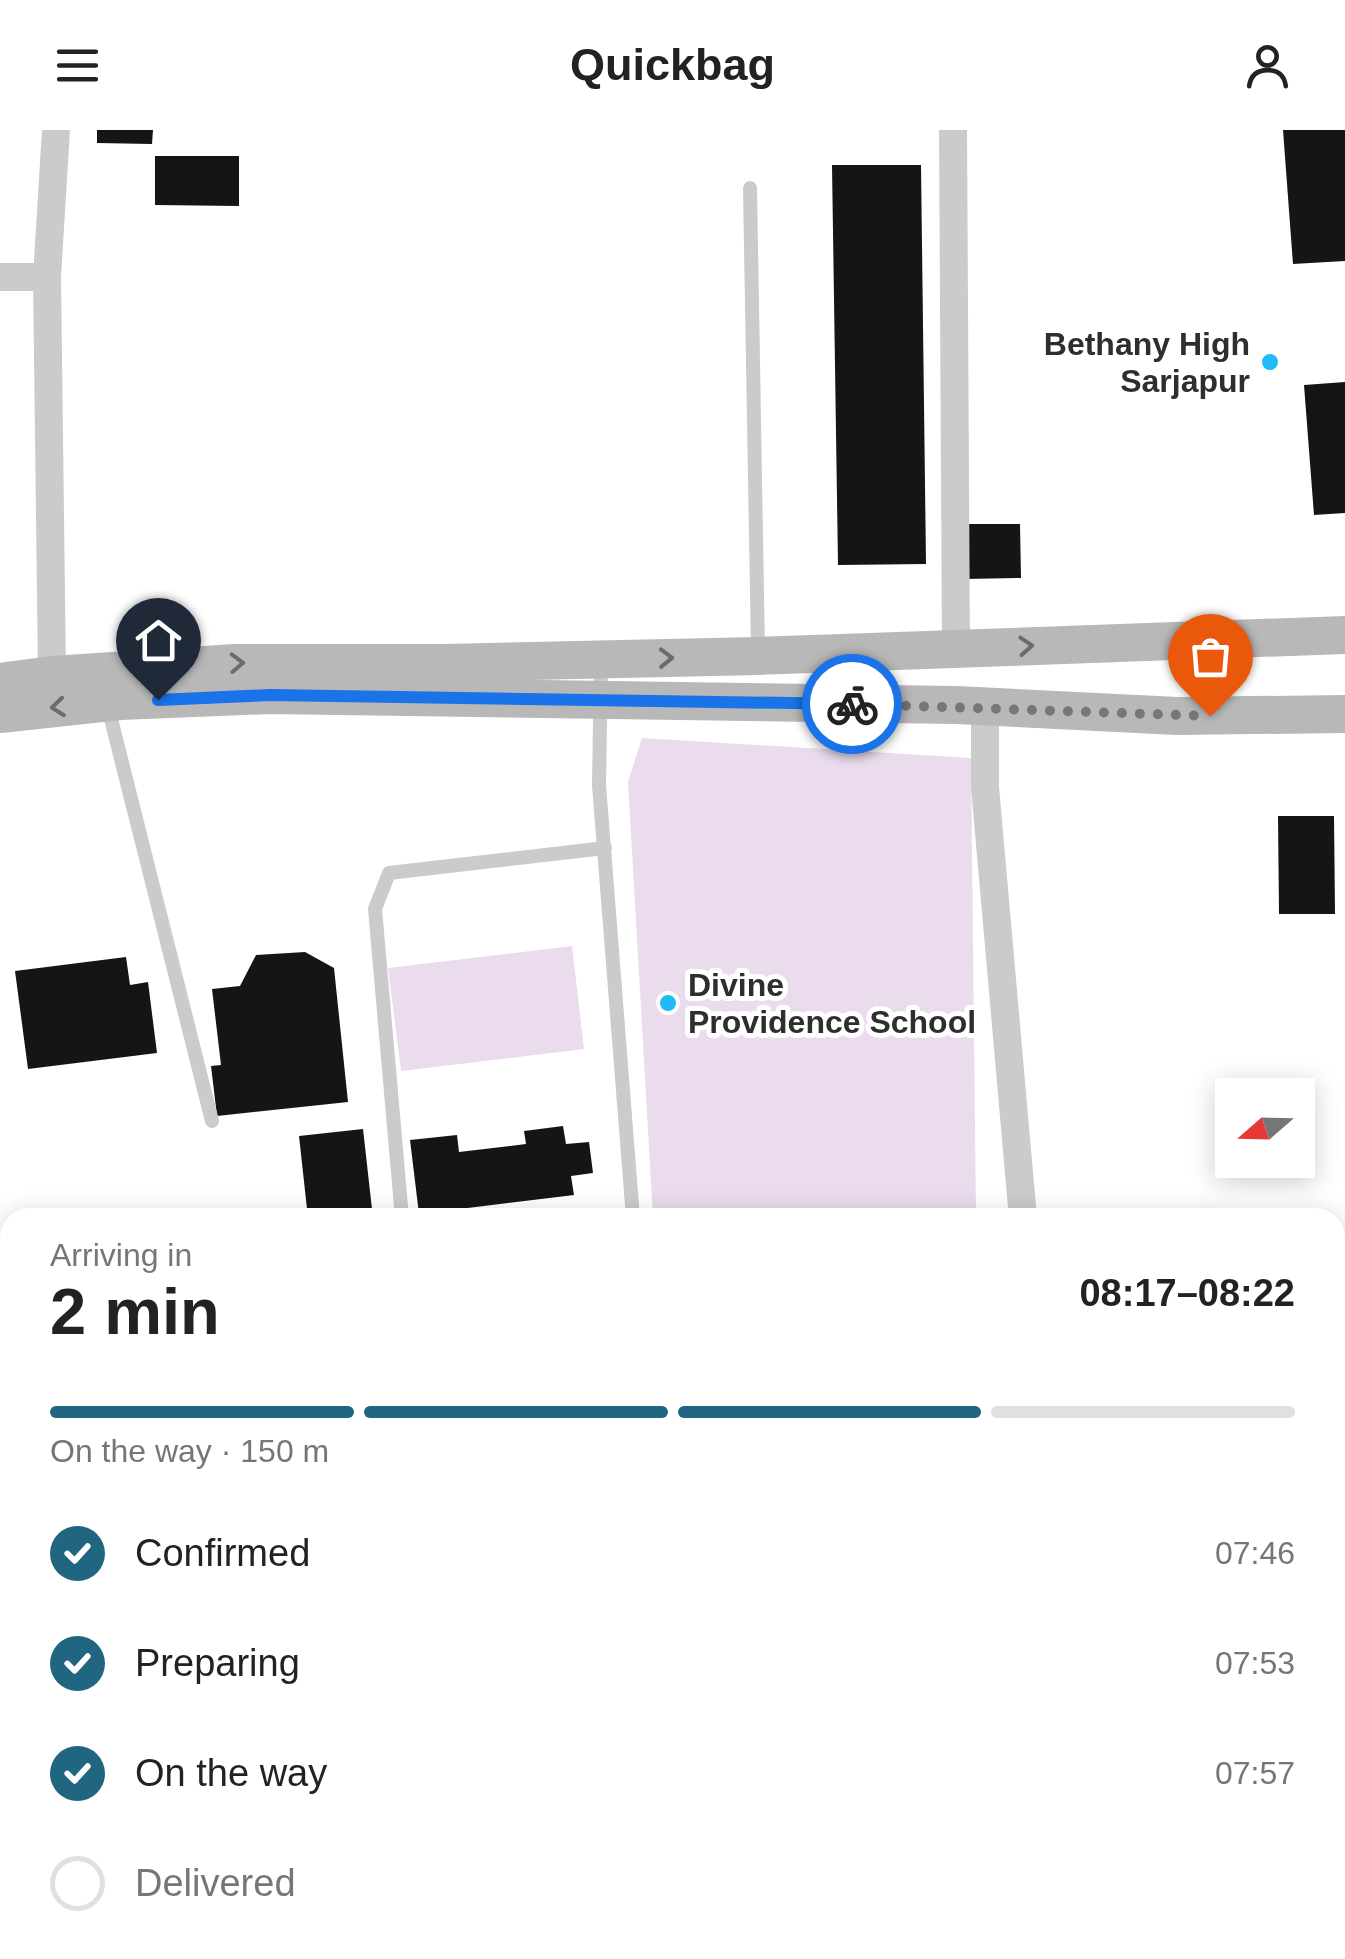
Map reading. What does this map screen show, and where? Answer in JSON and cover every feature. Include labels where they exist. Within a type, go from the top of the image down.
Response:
[{"type":"main road","points":[[0,714],[106,687],[234,663],[758,656],[1345,635]]},
{"type":"main road","points":[[0,682],[52,675],[106,687],[270,695],[985,706],[1177,716],[1345,714]]},
{"type":"street","points":[[52,675],[47,276],[56,130]]},
{"type":"street","points":[[953,130],[956,650]]},
{"type":"street","points":[[0,277],[47,276]]},
{"type":"street","points":[[985,706],[985,787],[1022,1208]]},
{"type":"lane","points":[[750,188],[758,656]]},
{"type":"lane","points":[[602,659],[599,785],[632,1208]]},
{"type":"lane","points":[[106,687],[212,1120]]},
{"type":"lane","points":[[401,1208],[375,908],[389,872],[605,848]]},
{"type":"shaded area","points":[[642,738],[971,758],[976,1208],[652,1208],[628,782]]},
{"type":"shaded area","points":[[572,946],[584,1049],[401,1071],[388,968]]},
{"type":"building","points":[[97,130],[153,130],[152,144],[97,143]]},
{"type":"building","points":[[1283,130],[1345,130],[1345,261],[1293,264]]},
{"type":"building","points":[[155,156],[239,156],[239,206],[155,205]]},
{"type":"building","points":[[832,165],[921,165],[926,564],[838,565]]},
{"type":"building","points":[[1345,382],[1345,513],[1314,515],[1304,385]]},
{"type":"building","points":[[963,524],[1020,524],[1021,578],[964,579]]},
{"type":"building","points":[[1278,816],[1334,816],[1335,914],[1279,914]]},
{"type":"building","points":[[305,952],[334,968],[348,1102],[217,1116],[211,1066],[221,1065],[212,989],[240,986],[256,955]]},
{"type":"building","points":[[126,957],[130,985],[148,982],[157,1053],[28,1069],[15,971]]},
{"type":"building","points":[[563,1126],[566,1144],[589,1142],[593,1173],[571,1176],[574,1195],[468,1208],[418,1208],[410,1140],[457,1135],[459,1152],[526,1144],[524,1131]]},
{"type":"building","points":[[363,1129],[372,1208],[307,1208],[299,1136]]},
{"type":"way so far","points":[[852,704],[1210,716]]},
{"type":"place","name":"Bethany High Sarjapur","points":[[1270,362]]},
{"type":"place","name":"Divine Providence School","points":[[668,1003]]},
{"type":"route","points":[[158,700],[270,695],[852,704]]}]
